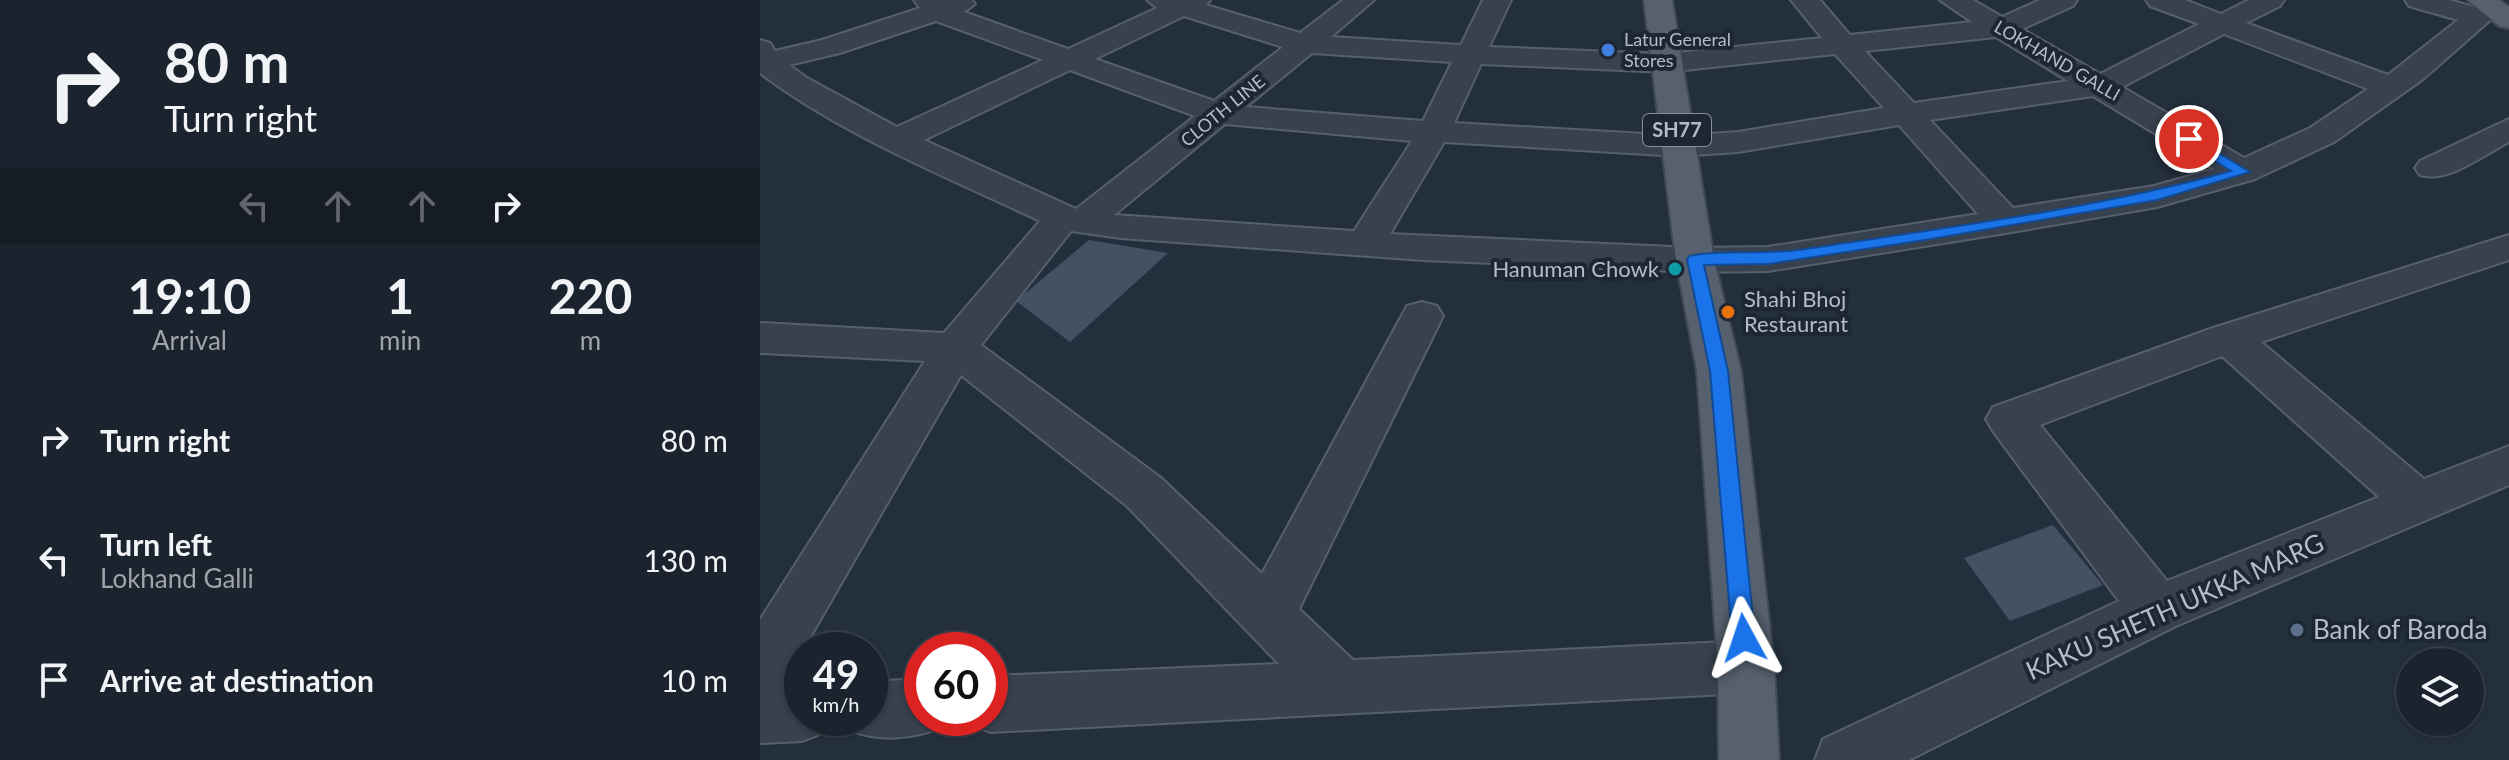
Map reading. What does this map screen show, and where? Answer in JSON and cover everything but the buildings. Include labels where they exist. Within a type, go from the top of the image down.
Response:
[{"type":"main road","name":"SH77","points":[[1658,0],[1695,260],[1719,371],[1746,667],[1749,760]]},
{"type":"street","points":[[762,58],[830,47],[932,6],[974,0]]},
{"type":"street","name":"CLOTH LINE","points":[[760,670],[955,348],[1074,219],[1220,114],[1360,0]]},
{"type":"street","points":[[1365,244],[1434,132],[1497,0]]},
{"type":"street","points":[[1805,0],[2006,222]]},
{"type":"street","name":"LOKHAND GALLI","points":[[1954,0],[2243,172]]},
{"type":"street","points":[[897,140],[1069,61],[1179,2],[1305,44],[1666,63],[2000,28],[2063,0]]},
{"type":"street","points":[[2160,0],[2391,87]]},
{"type":"street","points":[[932,6],[1069,61],[1220,114],[1348,127],[1680,146],[1738,142],[2099,86],[2270,0]]},
{"type":"street","points":[[2419,0],[2495,11]]},
{"type":"street","points":[[762,58],[796,85],[897,140],[1074,219],[1121,227],[1365,244],[1695,260],[1768,259],[2157,196],[2243,172],[2322,135],[2495,11]]},
{"type":"street","points":[[2432,168],[2509,129]]},
{"type":"street","points":[[2157,609],[2009,419],[2228,338],[2506,250]]},
{"type":"street","points":[[1268,616],[1422,316]]},
{"type":"street","points":[[760,338],[955,348],[1144,492],[1342,688]]},
{"type":"street","points":[[2228,338],[2418,502]]},
{"type":"street","name":"KAKU SHETH UKKA MARG","points":[[1845,760],[2157,609],[2509,465]]},
{"type":"street","points":[[1008,703],[1746,667]]},
{"type":"street","points":[[760,715],[784,714]]},
{"type":"place","name":"Latur General Stores","points":[[1608,50]]},
{"type":"place","name":"Hanuman Chowk","points":[[1675,269]]},
{"type":"place","name":"Shahi Bhoj Restaurant","points":[[1728,312]]},
{"type":"place","name":"Bank of Baroda","points":[[2297,630]]},
{"type":"route","points":[[1744,638],[1719,371],[1695,260],[1768,259],[1925,236],[2157,196],[2243,172],[2189,139]]}]
